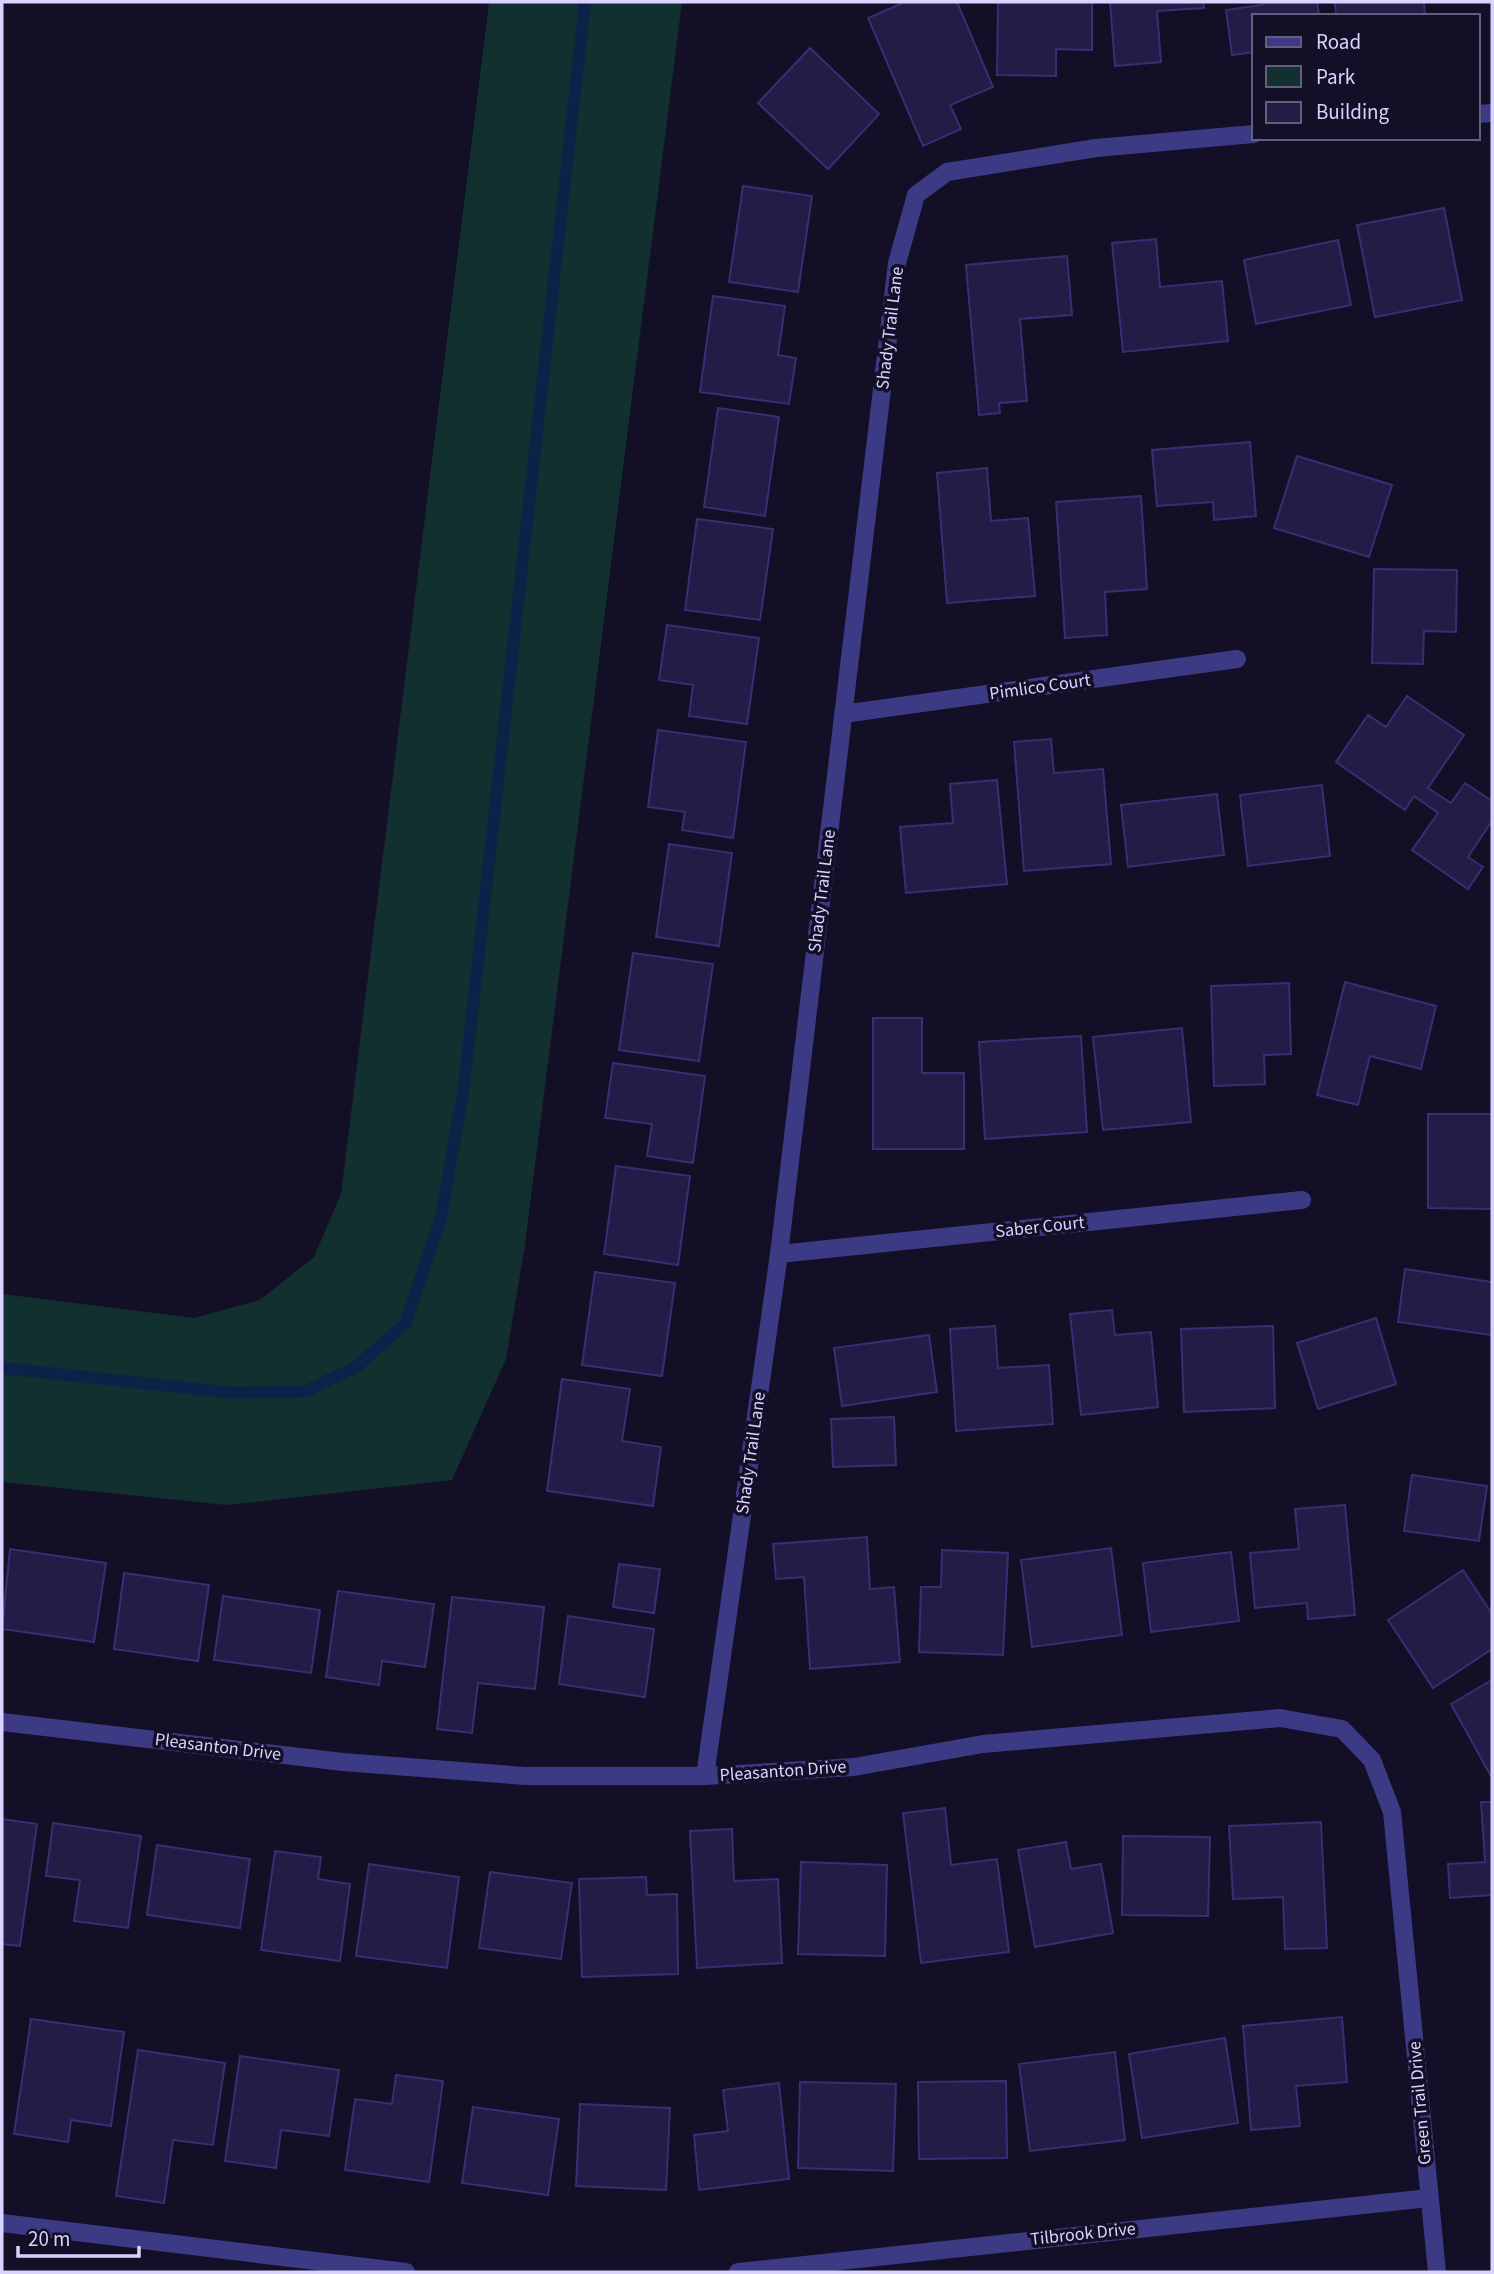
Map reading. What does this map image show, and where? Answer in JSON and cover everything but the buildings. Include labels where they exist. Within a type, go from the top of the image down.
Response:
[{"type":"street","name":"Shady Trail Lane","points":[[705,1776],[779,1254],[897,263],[916,195],[947,172],[1096,148],[1252,134]]},
{"type":"street","name":"Pimlico Court","points":[[843,714],[1237,659]]},
{"type":"street","name":"Saber Court","points":[[779,1254],[1302,1200]]},
{"type":"street","name":"Pleasanton Drive","points":[[2,1722],[343,1762],[525,1776],[705,1776],[854,1767],[983,1744],[1280,1718],[1342,1729],[1372,1760],[1392,1812],[1404,1934]]},
{"type":"street","name":"Green Trail Drive","points":[[1404,1934],[1437,2272]]},
{"type":"street","name":"Tilbrook Drive","points":[[738,2272],[1429,2198]]},
{"type":"street","points":[[2,2223],[406,2272]]},
{"type":"green space","points":[[489,2],[682,2],[525,1245],[506,1359],[452,1480],[226,1505],[2,1482],[2,1294],[194,1318],[260,1300],[314,1257],[341,1194]]},
{"type":"waterway","points":[[2,1368],[235,1393],[306,1391],[356,1367],[405,1324],[441,1218],[464,1086],[585,2]]}]
